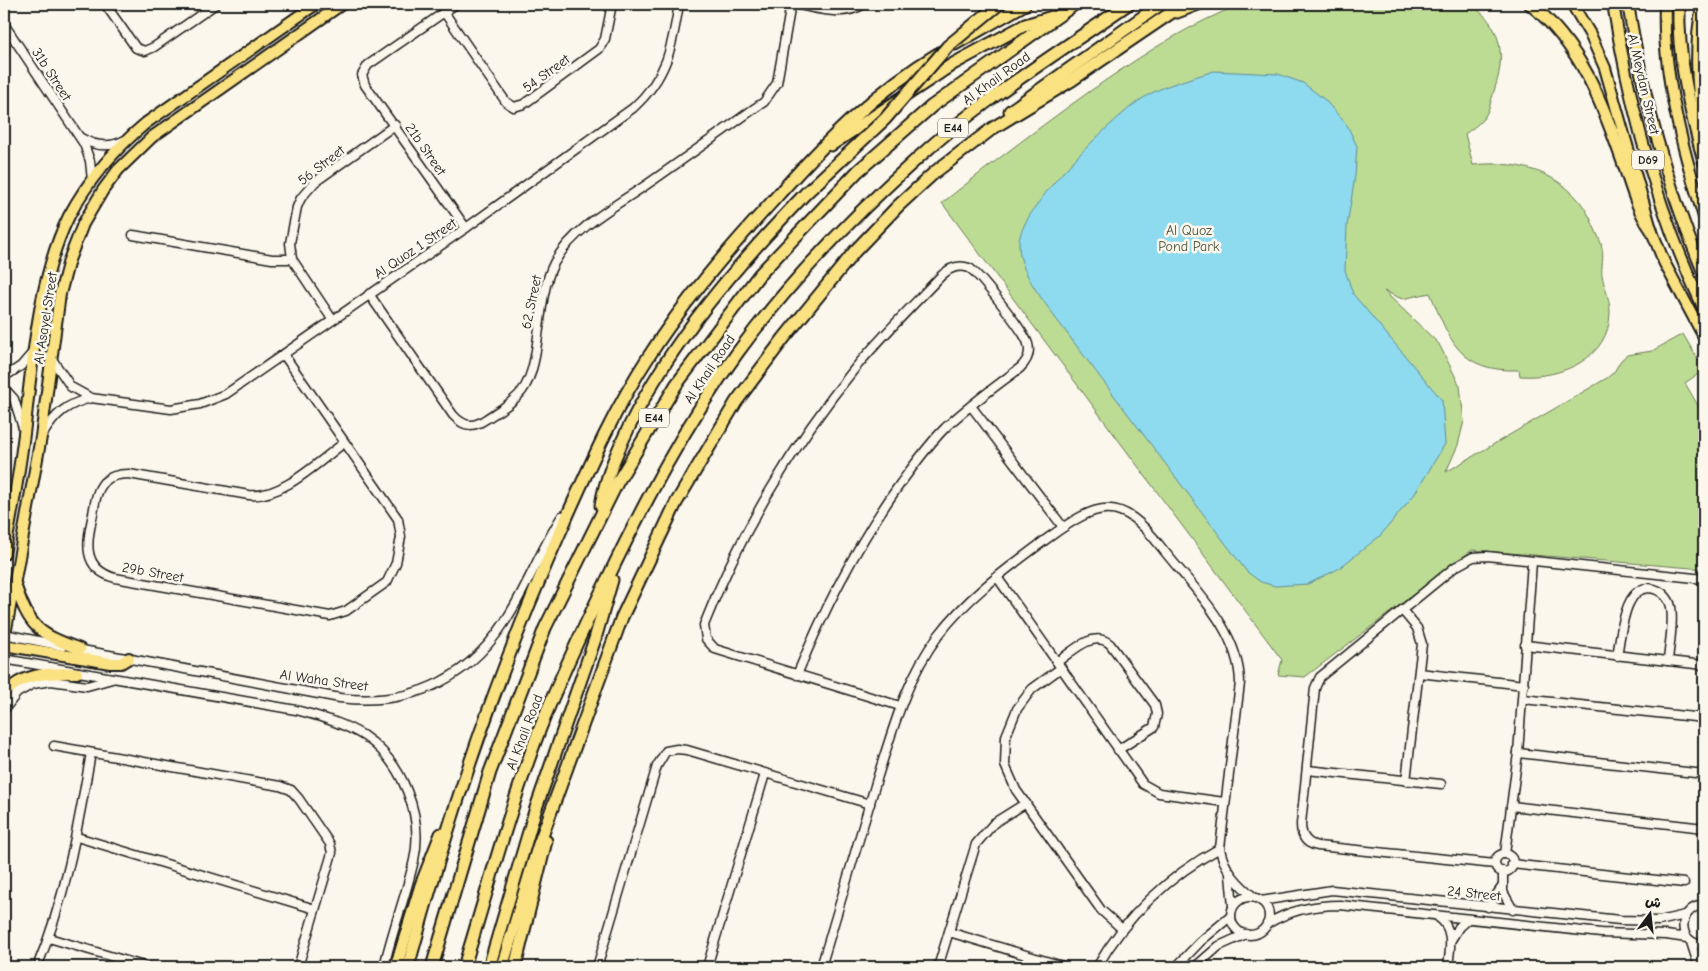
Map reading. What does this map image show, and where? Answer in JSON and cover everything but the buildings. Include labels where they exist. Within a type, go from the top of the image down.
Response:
[{"type":"highway","points":[[600,518],[612,463],[656,376],[680,341],[729,278],[806,193],[885,119],[948,46],[999,4]]},
{"type":"highway","points":[[408,967],[460,797],[508,652],[576,497],[618,408],[660,339],[727,252],[811,158],[864,107],[897,81],[932,58],[1025,4]]},
{"type":"highway","name":"Al Khail Road","points":[[432,967],[484,791],[513,708],[554,608],[635,450],[676,385],[734,306],[785,246],[858,171],[907,127],[958,86],[1075,4]]},
{"type":"highway","name":"Al Khail Road","points":[[464,967],[516,798],[539,731],[570,656],[617,559],[670,460],[708,396],[758,326],[798,278],[885,189],[938,140],[977,109],[1128,4]]},
{"type":"highway","points":[[502,967],[532,865],[609,649],[637,583],[676,502],[728,415],[784,338],[866,239],[935,172],[993,128],[1026,98],[1160,4]]},
{"type":"highway","points":[[993,128],[1072,80],[1184,4]]},
{"type":"highway","points":[[1170,13],[1198,4]]},
{"type":"highway","points":[[1530,4],[1565,38],[1589,76],[1612,130],[1639,207],[1651,229]]},
{"type":"highway","points":[[1679,4],[1679,21],[1687,88],[1704,160]]},
{"type":"highway","points":[[1703,4],[1698,38],[1697,69],[1704,130]]},
{"type":"highway","points":[[811,158],[953,64],[1025,25],[1058,16]]},
{"type":"highway","points":[[489,967],[544,785],[602,619],[617,559]]},
{"type":"highway","points":[[396,967],[428,864],[460,797]]},
{"type":"highway","points":[[515,967],[542,861],[553,805]]},
{"type":"main road","name":"Al Asayel Street","points":[[4,554],[24,432],[34,352],[54,254],[69,217],[92,180],[128,138],[172,103],[316,4]]},
{"type":"main road","name":"Al Asayel Street","points":[[4,638],[42,437],[60,294],[76,240],[93,206],[118,170],[168,125],[342,4]]},
{"type":"main road","points":[[1572,4],[1590,34],[1605,68],[1651,229],[1676,286],[1704,337]]},
{"type":"main road","name":"Al Meydan Street","points":[[1613,4],[1630,91],[1648,163],[1675,241],[1704,309]]},
{"type":"main road","name":"Al Meydan Street","points":[[1628,4],[1639,66],[1658,142],[1681,216],[1704,274]]},
{"type":"main road","points":[[1665,4],[1665,38],[1672,88],[1689,167],[1704,217]]},
{"type":"main road","points":[[14,583],[26,614],[38,629],[60,642],[80,649]]},
{"type":"main road","points":[[4,638],[110,663],[121,663],[129,658]]},
{"type":"main road","points":[[4,694],[14,683],[32,676],[50,672],[77,673]]},
{"type":"street","points":[[105,4],[133,44],[140,50],[150,50],[216,4]]},
{"type":"street","points":[[444,12],[456,4]]},
{"type":"street","name":"54 Street","points":[[444,12],[506,102],[509,105],[519,106],[599,49],[605,39],[612,4]]},
{"type":"street","name":"Al Quoz 1 Street","points":[[52,359],[71,387],[91,398],[170,409],[200,404],[233,391],[332,319],[466,228],[624,115],[646,95],[666,64],[680,4]]},
{"type":"street","points":[[792,4],[839,12],[854,9],[864,4]]},
{"type":"street","name":"62 Street","points":[[369,294],[453,416],[462,424],[469,426],[482,422],[516,398],[527,384],[546,284],[554,263],[567,245],[596,220],[755,108],[772,93],[778,78],[792,4]]},
{"type":"street","name":"21b Street","points":[[444,12],[368,66],[362,75],[365,85],[466,228]]},
{"type":"street","name":"31b Street","points":[[4,24],[80,137],[88,152],[92,180]]},
{"type":"street","name":"56 Street","points":[[292,259],[290,243],[294,217],[306,190],[395,125]]},
{"type":"street","points":[[80,137],[98,146],[119,143],[128,138]]},
{"type":"street","points":[[133,235],[272,259],[292,259],[332,319]]},
{"type":"street","points":[[797,676],[827,606],[870,529],[923,452],[946,427],[1020,368],[1028,358],[1029,352],[1026,339],[975,271],[961,266],[947,270],[889,330],[824,410],[756,517],[707,618],[704,632],[706,639],[715,649],[797,676],[900,706]]},
{"type":"street","points":[[4,377],[14,373],[34,352]]},
{"type":"street","name":"29b Street","points":[[284,355],[344,443],[394,511],[401,528],[401,537],[396,563],[387,582],[346,611],[330,616],[115,578],[101,573],[92,562],[88,540],[97,495],[100,487],[113,476],[130,474],[249,495],[266,495],[282,488],[344,443]]},
{"type":"street","points":[[4,388],[14,399],[24,432]]},
{"type":"street","name":"Al Quoz 1 Street","points":[[42,437],[61,410],[74,402],[91,398]]},
{"type":"street","points":[[971,406],[1063,528]]},
{"type":"street","name":"Al Waha Street","points":[[4,638],[80,649],[355,700],[390,698],[420,691],[437,684],[464,668],[492,639],[512,610],[553,532],[576,497]]},
{"type":"street","points":[[821,967],[900,706],[919,666],[937,638],[964,607],[996,577],[1063,528],[1086,513],[1097,510],[1114,510],[1131,515],[1148,530],[1227,634],[1236,658],[1240,683],[1224,802],[1220,848],[1222,857],[1238,883],[1258,899],[1269,914],[1267,924],[1258,933],[1246,934],[1219,946],[1195,967]]},
{"type":"street","points":[[1495,864],[1499,855],[1505,854],[1511,858],[1512,864],[1510,869],[1503,871],[1499,870],[1495,864],[1310,843],[1303,837],[1301,829],[1306,770],[1315,688],[1320,677],[1467,559],[1487,556],[1704,579]]},
{"type":"street","points":[[1505,854],[1523,699],[1525,645],[1532,562]]},
{"type":"street","points":[[1654,589],[1656,575]]},
{"type":"street","points":[[996,577],[1137,777],[1150,789],[1168,795],[1224,802]]},
{"type":"street","points":[[1617,656],[1629,601],[1636,593],[1644,589],[1654,589],[1662,593],[1671,607],[1668,661]]},
{"type":"street","points":[[1402,610],[1417,628],[1422,638],[1406,781]]},
{"type":"street","points":[[1118,750],[1154,727],[1157,714],[1154,705],[1110,644],[1104,640],[1092,640],[1059,665],[1025,697],[1011,722],[1006,736],[1005,765],[1010,780],[1101,910],[1122,929]]},
{"type":"street","points":[[1525,645],[1704,665]]},
{"type":"street","points":[[4,659],[310,713],[364,736],[381,751],[394,767],[408,795],[414,813],[416,840],[414,860],[384,967]]},
{"type":"street","points":[[1419,674],[1524,685]]},
{"type":"street","points":[[4,710],[16,693],[33,684],[51,681],[88,686],[114,679]]},
{"type":"street","points":[[1523,699],[1704,718]]},
{"type":"street","points":[[54,746],[280,786],[291,790],[331,848],[331,858],[298,967]]},
{"type":"street","points":[[596,967],[661,758],[666,752],[682,749],[870,804]]},
{"type":"street","points":[[37,967],[49,938],[77,837],[91,752]]},
{"type":"street","points":[[1518,753],[1704,774]]},
{"type":"street","points":[[1306,770],[1440,784]]},
{"type":"street","points":[[708,967],[765,774]]},
{"type":"street","points":[[938,967],[976,844],[994,823],[1026,803]]},
{"type":"street","points":[[1511,806],[1704,828]]},
{"type":"street","points":[[77,837],[315,909]]},
{"type":"street","points":[[1097,967],[1122,929],[1172,879],[1196,861],[1220,848]]},
{"type":"street","points":[[1512,864],[1684,883]]},
{"type":"street","points":[[1229,870],[1234,906],[1231,916],[1233,926],[1246,934]]},
{"type":"street","points":[[1503,871],[1502,888],[1513,910]]},
{"type":"street","points":[[1488,907],[1502,888]]},
{"type":"street","name":"24 Street","points":[[1258,899],[1332,890],[1633,921],[1666,920],[1685,915]]},
{"type":"street","points":[[1700,967],[1682,924],[1685,915],[1701,905],[1704,896]]},
{"type":"street","points":[[1234,906],[1243,898],[1258,899]]},
{"type":"street","name":"24 Street","points":[[1267,924],[1295,911],[1326,905],[1601,933],[1666,935],[1704,945]]},
{"type":"street","points":[[1176,967],[1201,940],[1231,916]]},
{"type":"street","points":[[1438,917],[1446,925],[1450,942],[1448,967]]},
{"type":"street","points":[[1450,942],[1455,931],[1468,920]]},
{"type":"street","points":[[949,932],[1066,967]]},
{"type":"street","points":[[49,938],[147,967]]},
{"type":"street","points":[[1700,967],[1704,957]]},
{"type":"green space","name":"Al Quoz Pond Park","points":[[1242,4],[1470,4],[1481,12],[1495,32],[1499,43],[1500,66],[1487,113],[1481,121],[1465,134],[1473,165],[1510,165],[1528,169],[1561,183],[1574,195],[1585,209],[1601,243],[1603,255],[1602,275],[1610,312],[1608,328],[1602,342],[1592,354],[1580,363],[1551,374],[1520,376],[1519,370],[1483,366],[1470,359],[1460,350],[1444,326],[1430,293],[1402,299],[1384,291],[1439,344],[1460,386],[1464,421],[1458,445],[1446,472],[1607,378],[1627,355],[1652,351],[1683,334],[1704,370],[1685,383],[1704,416],[1704,569],[1472,550],[1305,677],[1278,675],[1282,660],[942,203],[1003,155],[1122,69],[1189,28]]},
{"type":"water","points":[[1214,71],[1278,74],[1303,83],[1324,99],[1347,125],[1357,146],[1355,176],[1347,226],[1345,270],[1353,294],[1442,400],[1445,444],[1414,495],[1380,536],[1338,569],[1308,584],[1275,586],[1261,582],[1247,572],[1054,316],[1030,281],[1020,252],[1019,242],[1024,227],[1035,208],[1069,165],[1089,144],[1127,110],[1157,90]]}]
